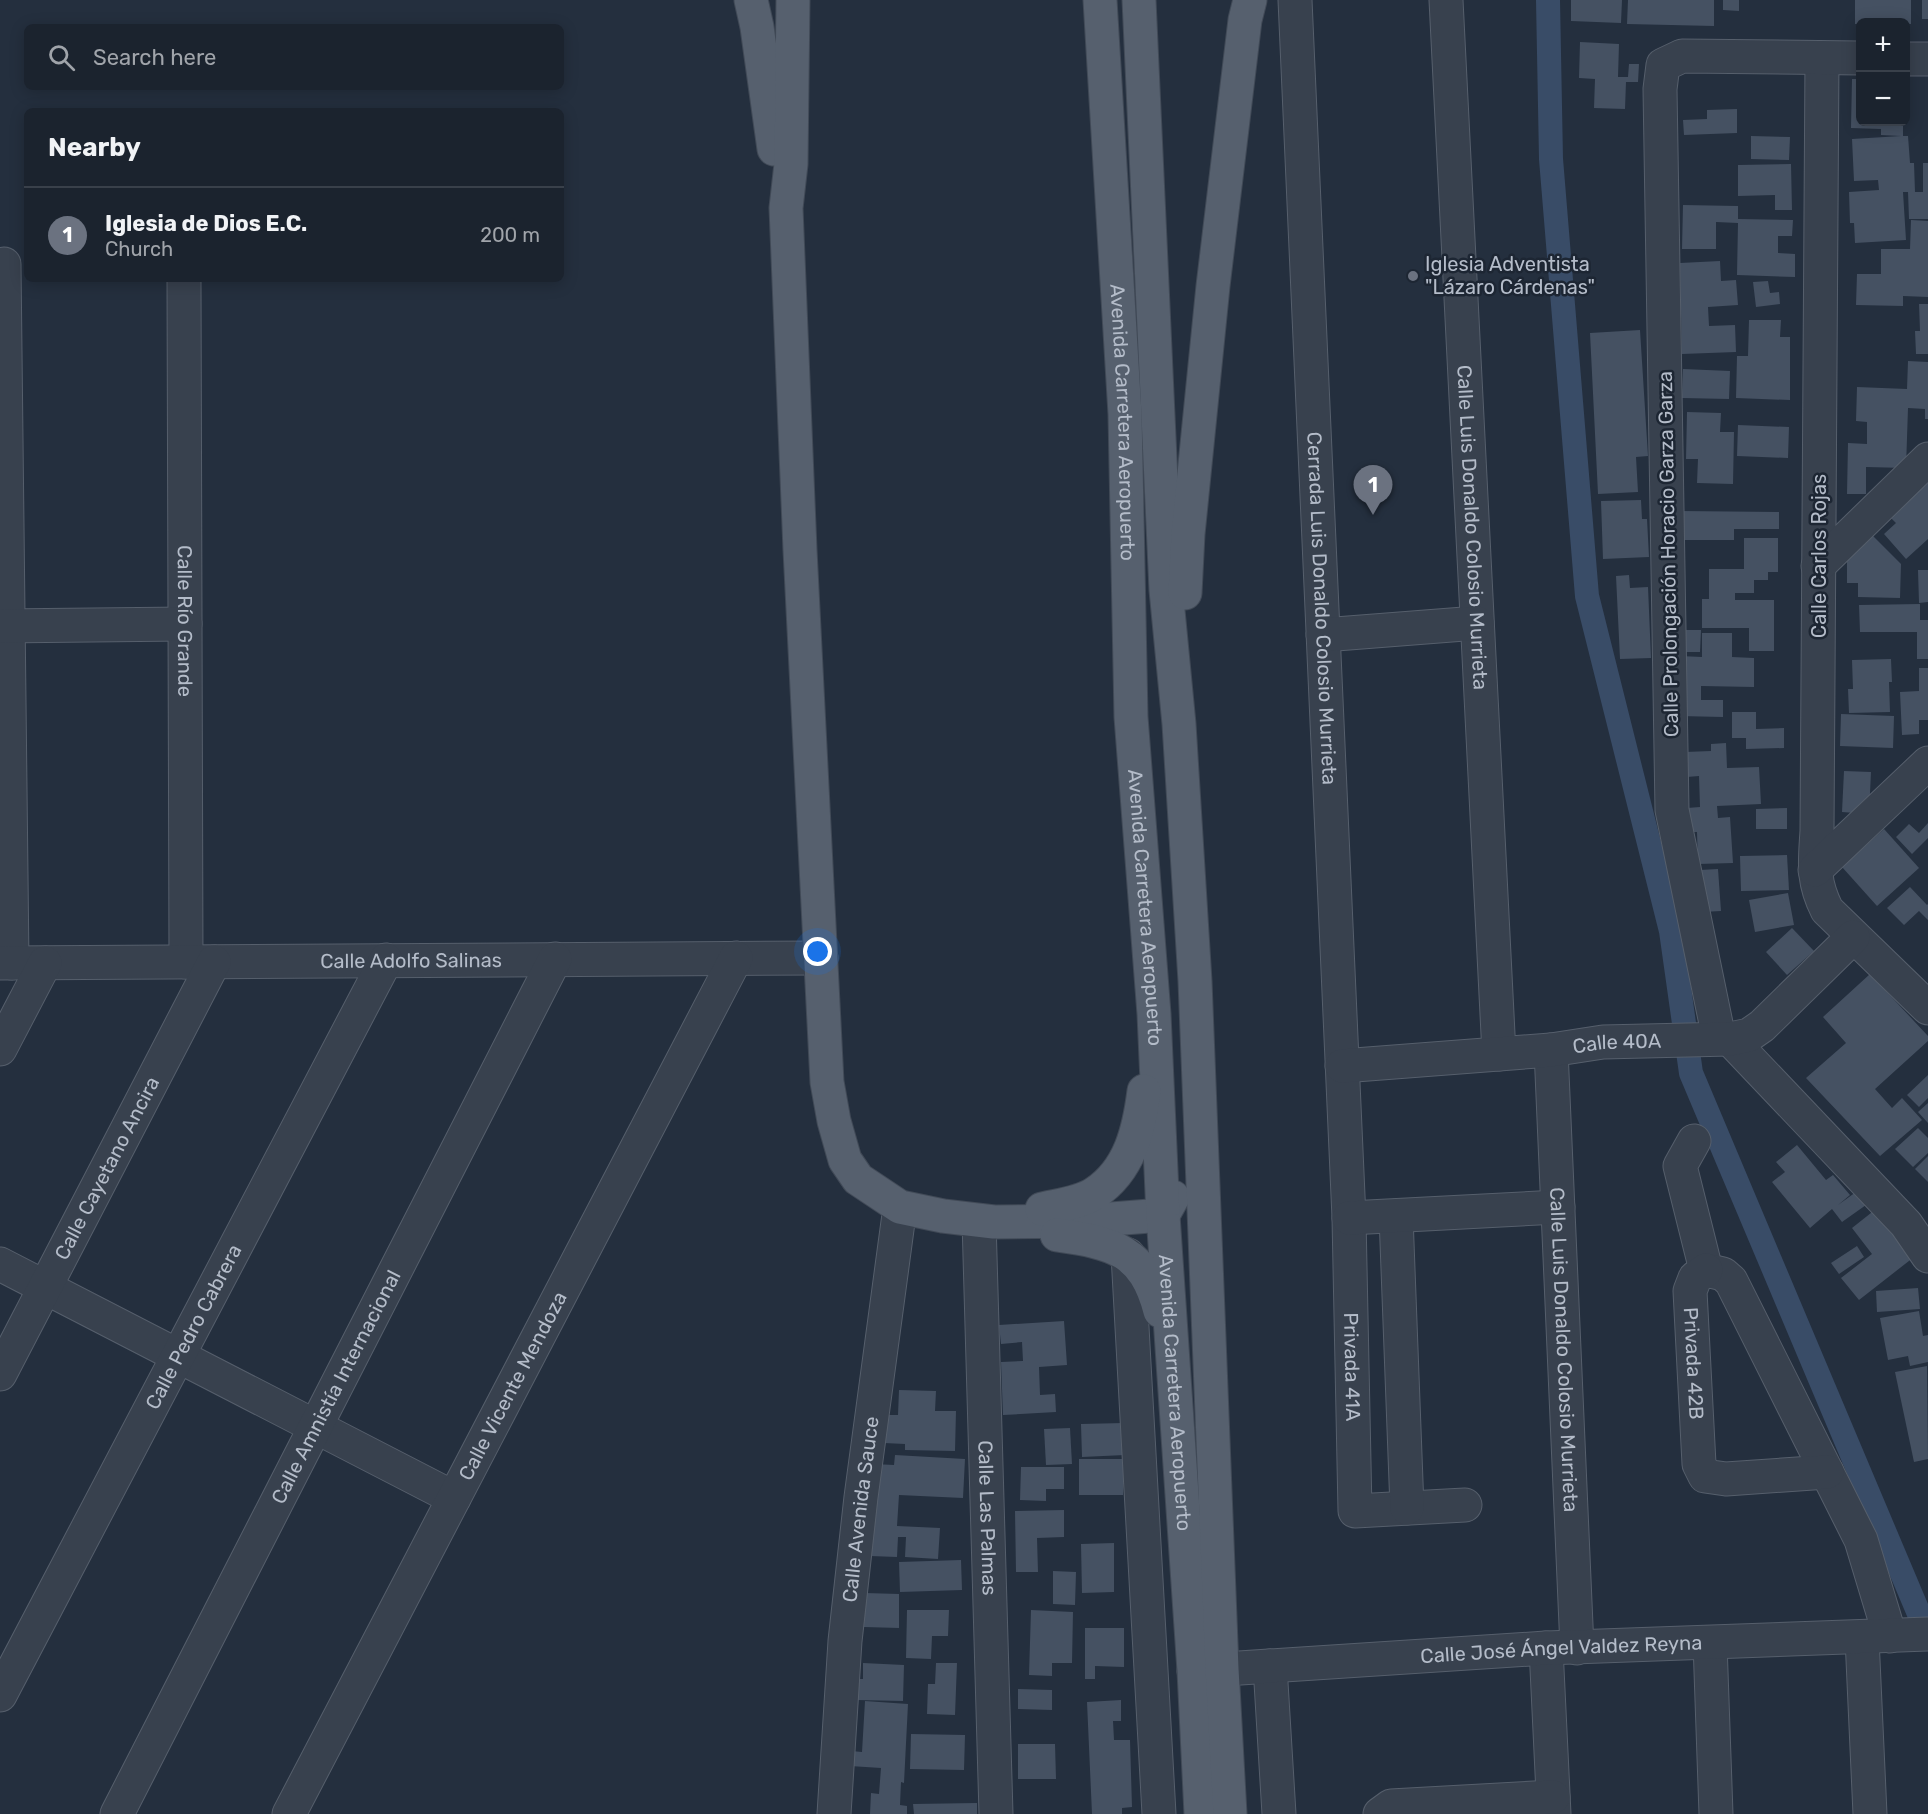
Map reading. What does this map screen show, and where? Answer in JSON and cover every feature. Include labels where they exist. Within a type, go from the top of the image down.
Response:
[{"type":"main road","points":[[793,0],[791,164],[786,208],[801,561],[827,1082],[834,1121],[845,1160],[858,1179],[900,1207],[943,1216],[986,1221],[1085,1221],[1163,1215],[1176,1190],[1189,1085],[1198,1044]]},
{"type":"main road","name":"Avenida Carretera Aeropuerto","points":[[1101,0],[1125,414],[1131,717],[1154,1014],[1175,1413],[1208,1670],[1230,1814]]},
{"type":"main road","name":"Avenida Carretera Aeropuerto","points":[[1139,0],[1166,590],[1179,724],[1198,1044],[1208,1670],[1201,1814]]},
{"type":"main road","points":[[1179,724],[1188,534],[1234,104],[1245,20],[1250,0]]},
{"type":"main road","points":[[758,1],[792,53]]},
{"type":"main road","points":[[758,1],[757,27],[774,150],[786,208]]},
{"type":"main road","points":[[986,1221],[1084,1198],[1094,1194],[1121,1168],[1137,1134],[1154,1014]]},
{"type":"main road","points":[[986,1221],[1023,1230],[1105,1244],[1128,1255],[1143,1269],[1154,1290],[1173,1377]]},
{"type":"street","name":"Cerrada Luis Donaldo Colosio Murrieta","points":[[1295,0],[1349,1218]]},
{"type":"street","name":"Calle Luis Donaldo Colosio Murrieta","points":[[1446,0],[1499,1054]]},
{"type":"street","name":"Calle Prolongación Horacio Garza Garza","points":[[1717,1039],[1672,810],[1659,89],[1663,65],[1682,56],[1822,58]]},
{"type":"street","points":[[1822,58],[1856,58]]},
{"type":"street","name":"Calle Carlos Rojas","points":[[1822,58],[1815,870],[1818,893],[1827,910],[1928,1008]]},
{"type":"street","points":[[1910,59],[1928,59]]},
{"type":"street","points":[[6,963],[4,626],[10,264]]},
{"type":"street","name":"Calle Río Grande","points":[[184,282],[185,624],[200,962]]},
{"type":"street","points":[[1818,566],[1928,459]]},
{"type":"street","points":[[1323,635],[1477,623]]},
{"type":"street","points":[[4,626],[185,624]]},
{"type":"street","points":[[1815,870],[1928,763]]},
{"type":"street","name":"Calle 40A","points":[[1342,1066],[1551,1050],[1603,1042],[1717,1039],[1749,1035],[1762,1026],[1853,937]]},
{"type":"street","name":"Calle Vicente Mendoza","points":[[289,1814],[736,958]]},
{"type":"street","name":"Calle Adolfo Salinas","points":[[6,963],[821,958]]},
{"type":"street","name":"Calle Amnistía Internacional","points":[[117,1814],[555,959]]},
{"type":"street","name":"Calle Pedro Cabrera","points":[[0,1695],[386,960]]},
{"type":"street","name":"Calle Cayetano Ancira","points":[[0,1374],[45,1287],[200,962]]},
{"type":"street","points":[[0,1049],[45,963]]},
{"type":"street","points":[[1717,1039],[1906,1224],[1928,1256]]},
{"type":"street","name":"Calle Luis Donaldo Colosio Murrieta","points":[[1551,1050],[1558,1207],[1562,1648],[1553,1805]]},
{"type":"street","points":[[1694,1141],[1680,1166],[1706,1270],[1723,1274],[1731,1281],[1861,1540],[1882,1637],[1870,1814]]},
{"type":"street","name":"Calle Avenida Sauce","points":[[834,1814],[845,1641],[861,1497],[900,1207]]},
{"type":"street","points":[[1349,1218],[1558,1207]]},
{"type":"street","points":[[1396,1216],[1407,1508]]},
{"type":"street","name":"Privada 41A","points":[[1349,1218],[1355,1511],[1465,1505]]},
{"type":"street","name":"Calle Las Palmas","points":[[986,1221],[996,1814]]},
{"type":"street","points":[[1128,1255],[1159,1814]]},
{"type":"street","points":[[0,1264],[454,1498]]},
{"type":"street","name":"Privada 42B","points":[[1706,1270],[1695,1278],[1690,1291],[1699,1464],[1705,1476],[1726,1479],[1827,1472]]},
{"type":"street","name":"Calle José Ángel Valdez Reyna","points":[[1208,1670],[1562,1648],[1928,1634]]},
{"type":"street","points":[[1710,1643],[1716,1814]]},
{"type":"street","points":[[1270,1666],[1279,1814]]},
{"type":"street","points":[[1380,1814],[1391,1806],[1553,1805]]},
{"type":"building","points":[[1571,0],[1622,0],[1621,23],[1571,21]]},
{"type":"building","points":[[1628,0],[1714,0],[1714,26],[1627,24]]},
{"type":"building","points":[[1723,0],[1739,0],[1739,11],[1723,10]]},
{"type":"building","points":[[1855,0],[1911,0],[1911,24],[1910,18],[1856,18],[1855,24]]},
{"type":"building","points":[[1922,0],[1928,0],[1928,19],[1922,19]]},
{"type":"building","points":[[1580,42],[1619,44],[1618,77],[1628,77],[1629,64],[1639,64],[1638,82],[1626,82],[1625,109],[1594,108],[1595,79],[1579,78]]},
{"type":"building","points":[[1852,79],[1856,79],[1856,126],[1903,126],[1903,136],[1908,136],[1910,163],[1914,163],[1915,192],[1923,192],[1923,163],[1928,163],[1928,219],[1909,219],[1908,192],[1903,192],[1906,240],[1855,243],[1854,223],[1850,223],[1849,192],[1879,190],[1878,180],[1854,181],[1852,139],[1901,136],[1881,135],[1881,129],[1851,128]]},
{"type":"building","points":[[1737,109],[1737,133],[1684,135],[1683,120],[1707,119],[1707,110]]},
{"type":"building","points":[[1751,136],[1790,137],[1789,160],[1751,159]]},
{"type":"building","points":[[1791,164],[1792,210],[1775,210],[1775,195],[1738,196],[1738,165]]},
{"type":"building","points":[[1683,205],[1738,206],[1738,219],[1793,220],[1792,236],[1778,236],[1778,253],[1795,254],[1795,277],[1737,275],[1738,223],[1716,222],[1716,249],[1682,249]]},
{"type":"building","points":[[1911,220],[1928,221],[1928,297],[1903,296],[1903,306],[1856,305],[1857,274],[1881,274],[1881,249],[1910,249]]},
{"type":"building","points":[[1720,261],[1721,281],[1736,280],[1738,305],[1708,307],[1709,326],[1735,325],[1736,352],[1682,354],[1680,263]]},
{"type":"building","points":[[1768,281],[1770,293],[1779,292],[1780,304],[1756,307],[1753,282]]},
{"type":"building","points":[[1919,304],[1928,304],[1928,354],[1916,354],[1915,331],[1920,331]]},
{"type":"building","points":[[1749,320],[1781,320],[1780,337],[1790,337],[1790,400],[1736,398],[1737,356],[1748,356]]},
{"type":"building","points":[[1640,330],[1648,456],[1636,457],[1638,492],[1598,494],[1590,333]]},
{"type":"building","points":[[1908,361],[1928,362],[1928,419],[1925,419],[1925,409],[1908,408],[1906,468],[1866,467],[1866,494],[1847,494],[1848,443],[1867,444],[1867,422],[1856,421],[1857,387],[1907,389]]},
{"type":"building","points":[[1683,369],[1730,371],[1729,399],[1682,398]]},
{"type":"building","points":[[1687,412],[1721,413],[1720,432],[1734,432],[1733,484],[1697,483],[1698,459],[1686,459]]},
{"type":"building","points":[[1738,425],[1789,427],[1788,458],[1737,456]]},
{"type":"building","points":[[1928,483],[1928,539],[1906,559],[1884,534],[1896,523],[1890,517]]},
{"type":"building","points":[[1641,500],[1642,519],[1647,519],[1649,557],[1603,559],[1601,501]]},
{"type":"building","points":[[1680,511],[1779,512],[1779,529],[1734,529],[1734,540],[1679,540]]},
{"type":"building","points":[[1868,531],[1901,564],[1900,598],[1858,597],[1858,583],[1847,583],[1847,552]]},
{"type":"building","points":[[1744,538],[1778,538],[1778,572],[1768,572],[1768,580],[1754,580],[1754,593],[1735,593],[1735,600],[1774,600],[1774,651],[1749,651],[1749,628],[1702,628],[1702,599],[1709,599],[1709,569],[1744,569]]},
{"type":"building","points":[[1918,570],[1928,570],[1928,602],[1919,603]]},
{"type":"building","points":[[1629,575],[1630,588],[1648,587],[1651,658],[1620,659],[1616,576]]},
{"type":"building","points":[[1920,604],[1920,620],[1928,620],[1928,659],[1917,659],[1917,632],[1860,632],[1859,605]]},
{"type":"building","points":[[1680,630],[1701,630],[1700,652],[1679,652]]},
{"type":"building","points":[[1702,633],[1732,633],[1732,657],[1754,658],[1754,687],[1701,686],[1701,700],[1723,700],[1723,717],[1679,716],[1680,656],[1702,657]]},
{"type":"building","points":[[1891,659],[1890,712],[1849,713],[1848,689],[1853,689],[1852,660]]},
{"type":"building","points":[[1919,668],[1928,668],[1928,720],[1919,720],[1919,734],[1902,735],[1900,692],[1919,691]]},
{"type":"building","points":[[1732,712],[1756,712],[1756,729],[1784,728],[1784,748],[1746,749],[1746,738],[1732,738]]},
{"type":"building","points":[[1841,714],[1894,716],[1893,748],[1840,746]]},
{"type":"building","points":[[1726,743],[1727,768],[1759,767],[1761,804],[1717,806],[1718,818],[1730,817],[1733,863],[1698,864],[1697,832],[1688,832],[1687,808],[1700,807],[1699,776],[1687,777],[1685,752],[1711,751],[1711,744]]},
{"type":"building","points":[[1844,771],[1871,772],[1869,814],[1842,812]]},
{"type":"building","points":[[1787,808],[1787,829],[1756,829],[1756,809]]},
{"type":"building","points":[[1928,823],[1928,838],[1912,854],[1896,837],[1909,824],[1919,833]]},
{"type":"building","points":[[1884,829],[1919,868],[1877,906],[1842,867]]},
{"type":"building","points":[[1787,855],[1789,890],[1741,891],[1740,856]]},
{"type":"building","points":[[1718,869],[1721,911],[1702,912],[1700,870]]},
{"type":"building","points":[[1910,887],[1928,904],[1928,920],[1919,911],[1904,925],[1887,908]]},
{"type":"building","points":[[1788,893],[1794,925],[1755,932],[1749,900]]},
{"type":"building","points":[[1792,928],[1814,951],[1787,975],[1766,952]]},
{"type":"building","points":[[1870,974],[1928,1036],[1928,1041],[1875,1089],[1892,1108],[1902,1098],[1922,1120],[1880,1156],[1806,1078],[1846,1043],[1823,1017]]},
{"type":"building","points":[[1928,1075],[1928,1098],[1919,1107],[1907,1095]]},
{"type":"building","points":[[1928,1103],[1928,1123],[1918,1112]]},
{"type":"building","points":[[1918,1128],[1928,1138],[1928,1153],[1913,1167],[1895,1149]]},
{"type":"building","points":[[1797,1145],[1826,1180],[1833,1175],[1850,1195],[1838,1205],[1856,1192],[1866,1205],[1842,1222],[1832,1209],[1810,1228],[1772,1182],[1785,1172],[1776,1162]]},
{"type":"building","points":[[1928,1156],[1928,1182],[1915,1169]]},
{"type":"building","points":[[1876,1209],[1914,1257],[1859,1300],[1841,1278],[1872,1254],[1852,1228]]},
{"type":"building","points":[[1857,1246],[1864,1257],[1839,1274],[1831,1263]]},
{"type":"building","points":[[1918,1288],[1920,1309],[1877,1312],[1876,1291]]},
{"type":"building","points":[[1919,1311],[1923,1336],[1928,1335],[1928,1362],[1910,1366],[1908,1356],[1888,1360],[1880,1318]]},
{"type":"building","points":[[1064,1321],[1067,1365],[1039,1367],[1040,1395],[1055,1394],[1056,1412],[1003,1415],[1001,1362],[1023,1361],[1022,1342],[1001,1344],[999,1325]]},
{"type":"building","points":[[1927,1366],[1928,1459],[1914,1462],[1895,1372]]},
{"type":"building","points":[[899,1390],[936,1391],[935,1411],[956,1411],[955,1451],[905,1450],[905,1444],[884,1443],[885,1415],[898,1415]]},
{"type":"building","points":[[1124,1423],[1125,1455],[1082,1457],[1081,1424]]},
{"type":"building","points":[[1070,1428],[1072,1464],[1046,1465],[1044,1429]]},
{"type":"building","points":[[895,1455],[965,1459],[963,1498],[899,1495],[897,1526],[940,1528],[938,1559],[905,1557],[906,1537],[898,1537],[897,1557],[870,1556],[874,1464],[894,1465]]},
{"type":"building","points":[[1079,1459],[1124,1459],[1123,1495],[1079,1495]]},
{"type":"building","points":[[1021,1467],[1064,1467],[1064,1489],[1046,1489],[1046,1501],[1020,1500]]},
{"type":"building","points":[[1064,1510],[1064,1537],[1037,1538],[1038,1572],[1016,1572],[1015,1511]]},
{"type":"building","points":[[1114,1543],[1114,1592],[1082,1593],[1081,1544]]},
{"type":"building","points":[[961,1560],[962,1590],[900,1592],[899,1562]]},
{"type":"building","points":[[1053,1571],[1076,1572],[1075,1605],[1053,1604]]},
{"type":"building","points":[[865,1593],[899,1594],[899,1628],[864,1627]]},
{"type":"building","points":[[907,1610],[949,1610],[948,1636],[932,1636],[931,1659],[906,1658]]},
{"type":"building","points":[[1031,1610],[1073,1612],[1072,1663],[1052,1663],[1052,1676],[1029,1675]]},
{"type":"building","points":[[1085,1628],[1124,1628],[1124,1667],[1095,1666],[1095,1679],[1085,1679]]},
{"type":"building","points":[[863,1663],[904,1665],[903,1701],[857,1700],[857,1679],[863,1679]]},
{"type":"building","points":[[936,1663],[957,1663],[955,1715],[927,1714],[928,1684],[935,1684]]},
{"type":"building","points":[[1018,1689],[1052,1690],[1052,1710],[1018,1709]]},
{"type":"building","points":[[1121,1700],[1121,1721],[1113,1721],[1114,1740],[1130,1740],[1132,1807],[1122,1808],[1122,1814],[1092,1814],[1087,1702]]},
{"type":"building","points":[[865,1701],[908,1704],[904,1783],[901,1782],[900,1805],[907,1806],[907,1814],[870,1814],[871,1793],[879,1794],[881,1768],[850,1766],[851,1751],[862,1752]]},
{"type":"building","points":[[911,1734],[965,1735],[964,1770],[910,1769]]},
{"type":"building","points":[[1018,1744],[1055,1744],[1056,1779],[1018,1779]]},
{"type":"building","points":[[977,1803],[977,1814],[914,1814],[913,1804]]},
{"type":"waterway","points":[[1548,0],[1551,159],[1587,596],[1671,931],[1691,1073],[1928,1635]]},
{"type":"place","name":"Iglesia Adventista \"Lázaro Cárdenas\"","points":[[1413,276]]},
{"type":"place","name":"Iglesia de Dios E.C.","points":[[1373,515]]}]
